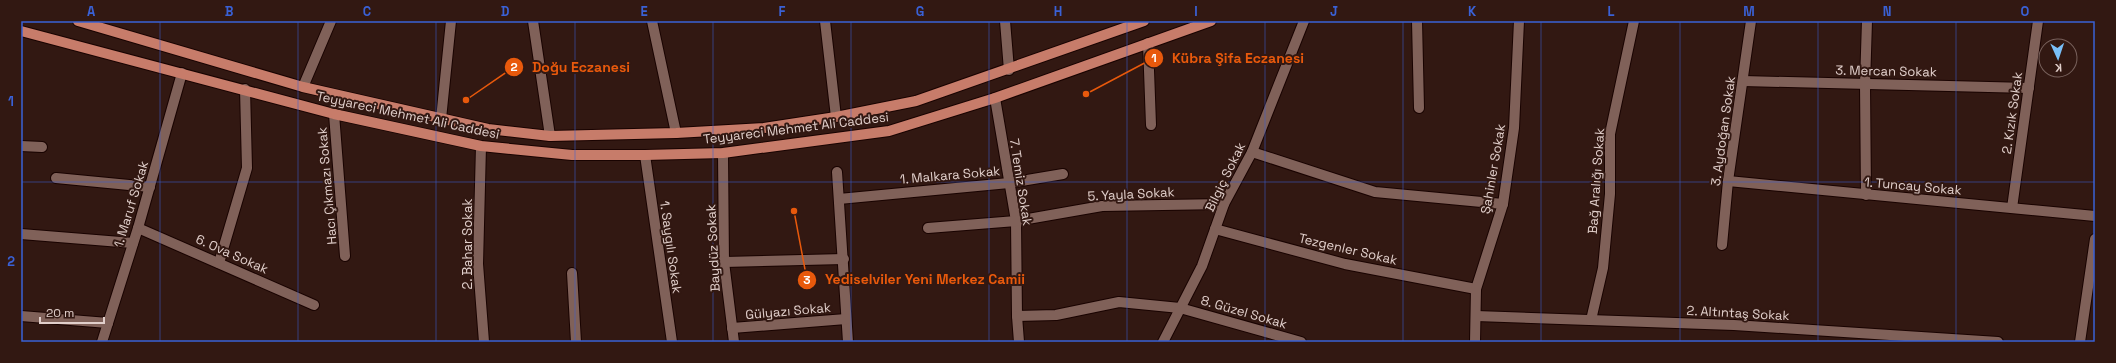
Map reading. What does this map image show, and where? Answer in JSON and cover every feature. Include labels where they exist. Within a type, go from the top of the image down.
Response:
[{"type":"main road","name":"Teyyareci Mehmet Ali Caddesi","points":[[78,21],[303,87],[488,129],[550,136],[676,133],[764,128],[836,117],[916,101],[1009,70],[1143,21]]},
{"type":"main road","name":"Teyyareci Mehmet Ali Caddesi","points":[[21,31],[245,89],[334,114],[481,146],[572,154],[645,155],[723,153],[889,131],[994,98],[1211,21]]},
{"type":"street","points":[[303,87],[330,21]]},
{"type":"street","points":[[441,119],[451,21]]},
{"type":"street","points":[[533,21],[550,136]]},
{"type":"street","points":[[652,21],[676,133]]},
{"type":"street","points":[[825,21],[836,117]]},
{"type":"street","points":[[1005,21],[1009,70]]},
{"type":"street","name":"Bilgiç Sokak","points":[[1163,342],[1202,266],[1224,204],[1252,152],[1304,21]]},
{"type":"street","points":[[1417,21],[1419,108]]},
{"type":"street","name":"Şahinler Sokak","points":[[1475,342],[1476,289],[1503,204],[1514,128],[1519,21]]},
{"type":"street","name":"Bağ Aralığı Sokak","points":[[1591,320],[1603,268],[1610,194],[1610,134],[1634,21]]},
{"type":"street","name":"3. Aydoğan Sokak","points":[[1722,245],[1728,182],[1751,21]]},
{"type":"street","points":[[1866,195],[1865,84],[1867,21]]},
{"type":"street","name":"2. Kızık Sokak","points":[[2012,208],[2038,21]]},
{"type":"street","points":[[1148,43],[1151,125]]},
{"type":"street","name":"1. Maruf Sokak","points":[[102,342],[138,228],[182,73]]},
{"type":"street","name":"3. Mercan Sokak","points":[[1743,82],[2028,88]]},
{"type":"street","points":[[219,263],[247,168],[245,89]]},
{"type":"street","name":"7. Temiz Sokak","points":[[994,98],[1016,221],[1017,316],[1019,342]]},
{"type":"street","name":"Hacı Çıkmazı Sokak","points":[[334,114],[345,256]]},
{"type":"street","points":[[21,146],[42,148]]},
{"type":"street","name":"2. Bahar Sokak","points":[[481,146],[478,264],[484,342]]},
{"type":"street","points":[[1252,152],[1375,192],[1503,204]]},
{"type":"street","name":"Baydüz Sokak","points":[[723,153],[724,262],[734,342]]},
{"type":"street","name":"1. Saygılı Sokak","points":[[645,155],[672,342]]},
{"type":"street","points":[[838,172],[848,342]]},
{"type":"street","name":"1. Malkara Sokak","points":[[839,199],[1009,183],[1064,174]]},
{"type":"street","points":[[56,178],[150,187]]},
{"type":"street","name":"1. Tuncay Sokak","points":[[1728,182],[2095,216]]},
{"type":"street","name":"5. Yayla Sokak","points":[[928,228],[1016,221],[1102,206],[1224,204]]},
{"type":"street","name":"6. Ova Sokak","points":[[138,228],[314,305]]},
{"type":"street","name":"Tezgenler Sokak","points":[[1215,229],[1345,264],[1476,289]]},
{"type":"street","points":[[21,234],[133,243]]},
{"type":"street","points":[[2080,342],[2095,239]]},
{"type":"street","points":[[724,262],[844,260]]},
{"type":"street","points":[[572,273],[576,342]]},
{"type":"street","name":"8. Güzel Sokak","points":[[1017,316],[1056,314],[1119,302],[1180,308],[1301,342]]},
{"type":"street","points":[[21,316],[108,323]]},
{"type":"street","name":"2. Altıntaş Sokak","points":[[1476,316],[1741,326],[1998,342]]},
{"type":"street","name":"Gülyazı Sokak","points":[[732,328],[846,319]]},
{"type":"place","name":"Kübra Şifa Eczanesi","points":[[1086,94]]},
{"type":"place","name":"Doğu Eczanesi","points":[[466,100]]},
{"type":"place","name":"Yediselviler Yeni Merkez Camii","points":[[794,211]]}]
